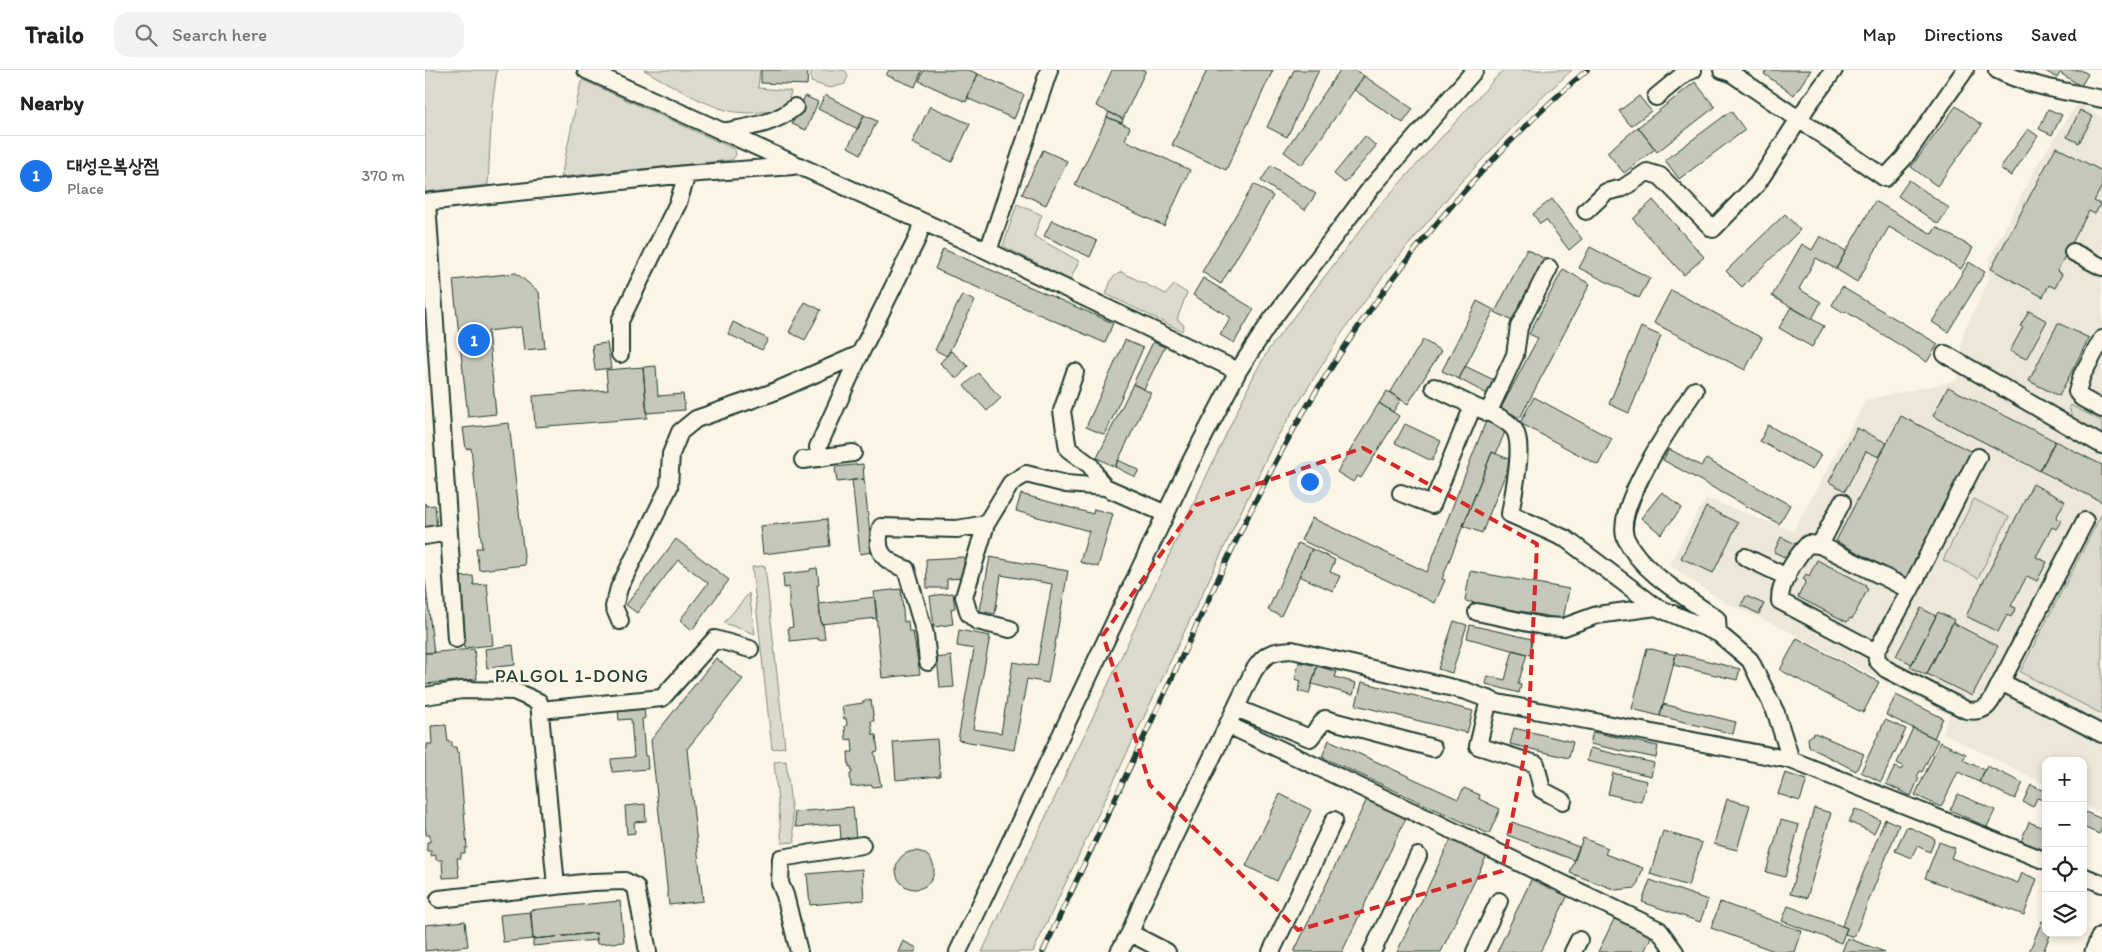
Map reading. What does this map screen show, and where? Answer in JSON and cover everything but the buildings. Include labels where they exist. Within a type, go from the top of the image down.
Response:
[{"type":"main road","points":[[2096,952],[2102,938]]},
{"type":"street","points":[[586,70],[988,251],[1238,371]]},
{"type":"street","points":[[988,251],[1049,70]]},
{"type":"street","points":[[958,952],[1189,463],[1238,371],[1281,307],[1370,189],[1475,70]]},
{"type":"street","points":[[1656,97],[1693,70]]},
{"type":"street","points":[[1722,70],[1731,72],[1885,178],[1903,158],[1965,70]]},
{"type":"street","points":[[1586,210],[1606,192],[1623,188],[1647,172],[1660,176],[1713,229],[1757,184],[1799,118],[1833,70]]},
{"type":"street","points":[[1997,70],[2013,78],[2065,93],[2102,99]]},
{"type":"street","points":[[722,132],[759,125],[783,117],[795,107]]},
{"type":"street","points":[[456,638],[426,202],[687,174],[796,166]]},
{"type":"street","points":[[620,354],[620,321],[678,203],[687,174]]},
{"type":"street","points":[[820,458],[818,447],[860,354],[917,239],[922,222]]},
{"type":"street","points":[[2073,252],[2102,268]]},
{"type":"street","points":[[1401,493],[1432,505],[1481,410],[1515,355],[1519,327],[1549,268]]},
{"type":"street","points":[[2102,339],[2083,375],[2077,392],[2082,398],[2102,409]]},
{"type":"street","points":[[620,621],[614,607],[619,588],[669,487],[671,454],[680,432],[696,419],[771,393],[860,354]]},
{"type":"street","points":[[1945,354],[2102,445]]},
{"type":"street","points":[[1075,372],[1062,411],[1068,449],[1091,466],[1105,487]]},
{"type":"street","points":[[1434,387],[1504,421],[1515,430],[1519,450],[1510,514],[1566,539],[1656,607],[1718,633],[1750,660],[1776,713],[1791,760]]},
{"type":"street","points":[[1695,390],[1658,445],[1631,500],[1623,526],[1625,539],[1643,563],[1717,619],[1718,633]]},
{"type":"street","points":[[803,460],[853,453]]},
{"type":"street","points":[[1979,457],[1876,652],[1877,660],[1886,669],[1966,710],[1978,712],[1987,707],[2085,521]]},
{"type":"street","points":[[1010,628],[977,621],[969,614],[964,597],[986,524],[1011,483],[1026,474],[1066,484],[1105,487],[1166,514]]},
{"type":"street","points":[[1820,545],[1842,502]]},
{"type":"street","points":[[928,662],[925,634],[906,569],[892,564],[879,551],[877,540],[881,527],[957,529],[986,524]]},
{"type":"street","points":[[425,536],[449,532]]},
{"type":"street","points":[[1876,652],[1780,600],[1780,594],[1796,557],[1808,544],[1820,545],[1910,590]]},
{"type":"street","points":[[1745,557],[1787,577]]},
{"type":"street","points":[[1477,612],[1543,626],[1565,627],[1597,616],[1656,607]]},
{"type":"street","points":[[540,710],[662,698],[715,639],[750,649]]},
{"type":"street","points":[[1119,952],[1130,933],[1261,659],[1270,653],[1292,650],[1466,691],[1489,699],[1791,760],[2042,859]]},
{"type":"street","points":[[2001,682],[2102,734]]},
{"type":"street","points":[[425,696],[462,690],[514,691],[539,702],[556,886]]},
{"type":"street","points":[[1489,699],[1478,746],[1536,764],[1542,790],[1563,801]]},
{"type":"street","points":[[1236,708],[1310,738],[1325,719],[1433,748]]},
{"type":"street","points":[[1228,725],[1659,930],[1675,952]]},
{"type":"street","points":[[1271,952],[1335,820]]},
{"type":"street","points":[[799,952],[785,895],[780,883],[781,858],[862,844]]},
{"type":"street","points":[[1372,952],[1418,856]]},
{"type":"street","points":[[2087,878],[2102,884]]},
{"type":"street","points":[[439,899],[556,886],[625,881],[636,887],[648,952]]},
{"type":"street","points":[[1475,952],[1499,901]]},
{"type":"street","points":[[1130,933],[1167,952]]},
{"type":"highlighted area","points":[[1363,448],[1537,544],[1528,736],[1502,871],[1298,930],[1150,785],[1103,635],[1196,505]]},
{"type":"shaded area","points":[[425,70],[497,70],[492,105],[488,185],[425,192]]},
{"type":"shaded area","points":[[644,70],[760,70],[758,88],[791,91],[789,99],[781,109],[747,113],[735,112],[713,106]]},
{"type":"shaded area","points":[[811,70],[845,70],[848,75],[845,84],[830,88],[811,82]]},
{"type":"shaded area","points":[[1503,70],[1572,70],[1535,104],[1460,183],[1386,272],[1344,330],[1274,442],[1033,952],[982,952],[1255,373],[1269,349],[1378,207]]},
{"type":"shaded area","points":[[583,80],[732,148],[735,150],[736,155],[732,160],[561,177],[581,82]]},
{"type":"shaded area","points":[[2081,105],[2102,117],[2102,814],[2087,806],[2087,757],[2042,757],[2042,783],[1943,733],[1949,715],[1780,627],[1726,603],[1669,565],[1706,498],[1793,531],[1866,400],[1957,380],[1963,333],[1988,282],[1989,259],[2037,165],[2074,108]]},
{"type":"shaded area","points":[[1017,204],[1042,215],[1034,236],[1079,261],[1070,280],[1003,246]]},
{"type":"shaded area","points":[[1121,272],[1166,294],[1174,285],[1187,293],[1177,319],[1184,325],[1182,331],[1106,294],[1112,278]]},
{"type":"shaded area","points":[[2070,405],[2102,421],[2102,435],[2072,419]]},
{"type":"shaded area","points":[[1974,499],[2009,517],[1978,578],[1943,560]]},
{"type":"shaded area","points":[[2102,516],[2102,714],[2020,672]]},
{"type":"shaded area","points":[[765,566],[785,747],[772,749],[752,567]]},
{"type":"shaded area","points":[[749,593],[755,634],[724,623]]},
{"type":"shaded area","points":[[786,761],[795,842],[782,843],[774,762]]},
{"type":"railway","points":[[1043,952],[1260,492],[1317,390],[1406,261],[1440,220],[1511,141],[1548,104],[1587,70]]},
{"type":"place","name":"대성은복상점","points":[[474,340]]},
{"type":"district","name":"PALGOL 1-DONG","points":[[572,675]]}]
